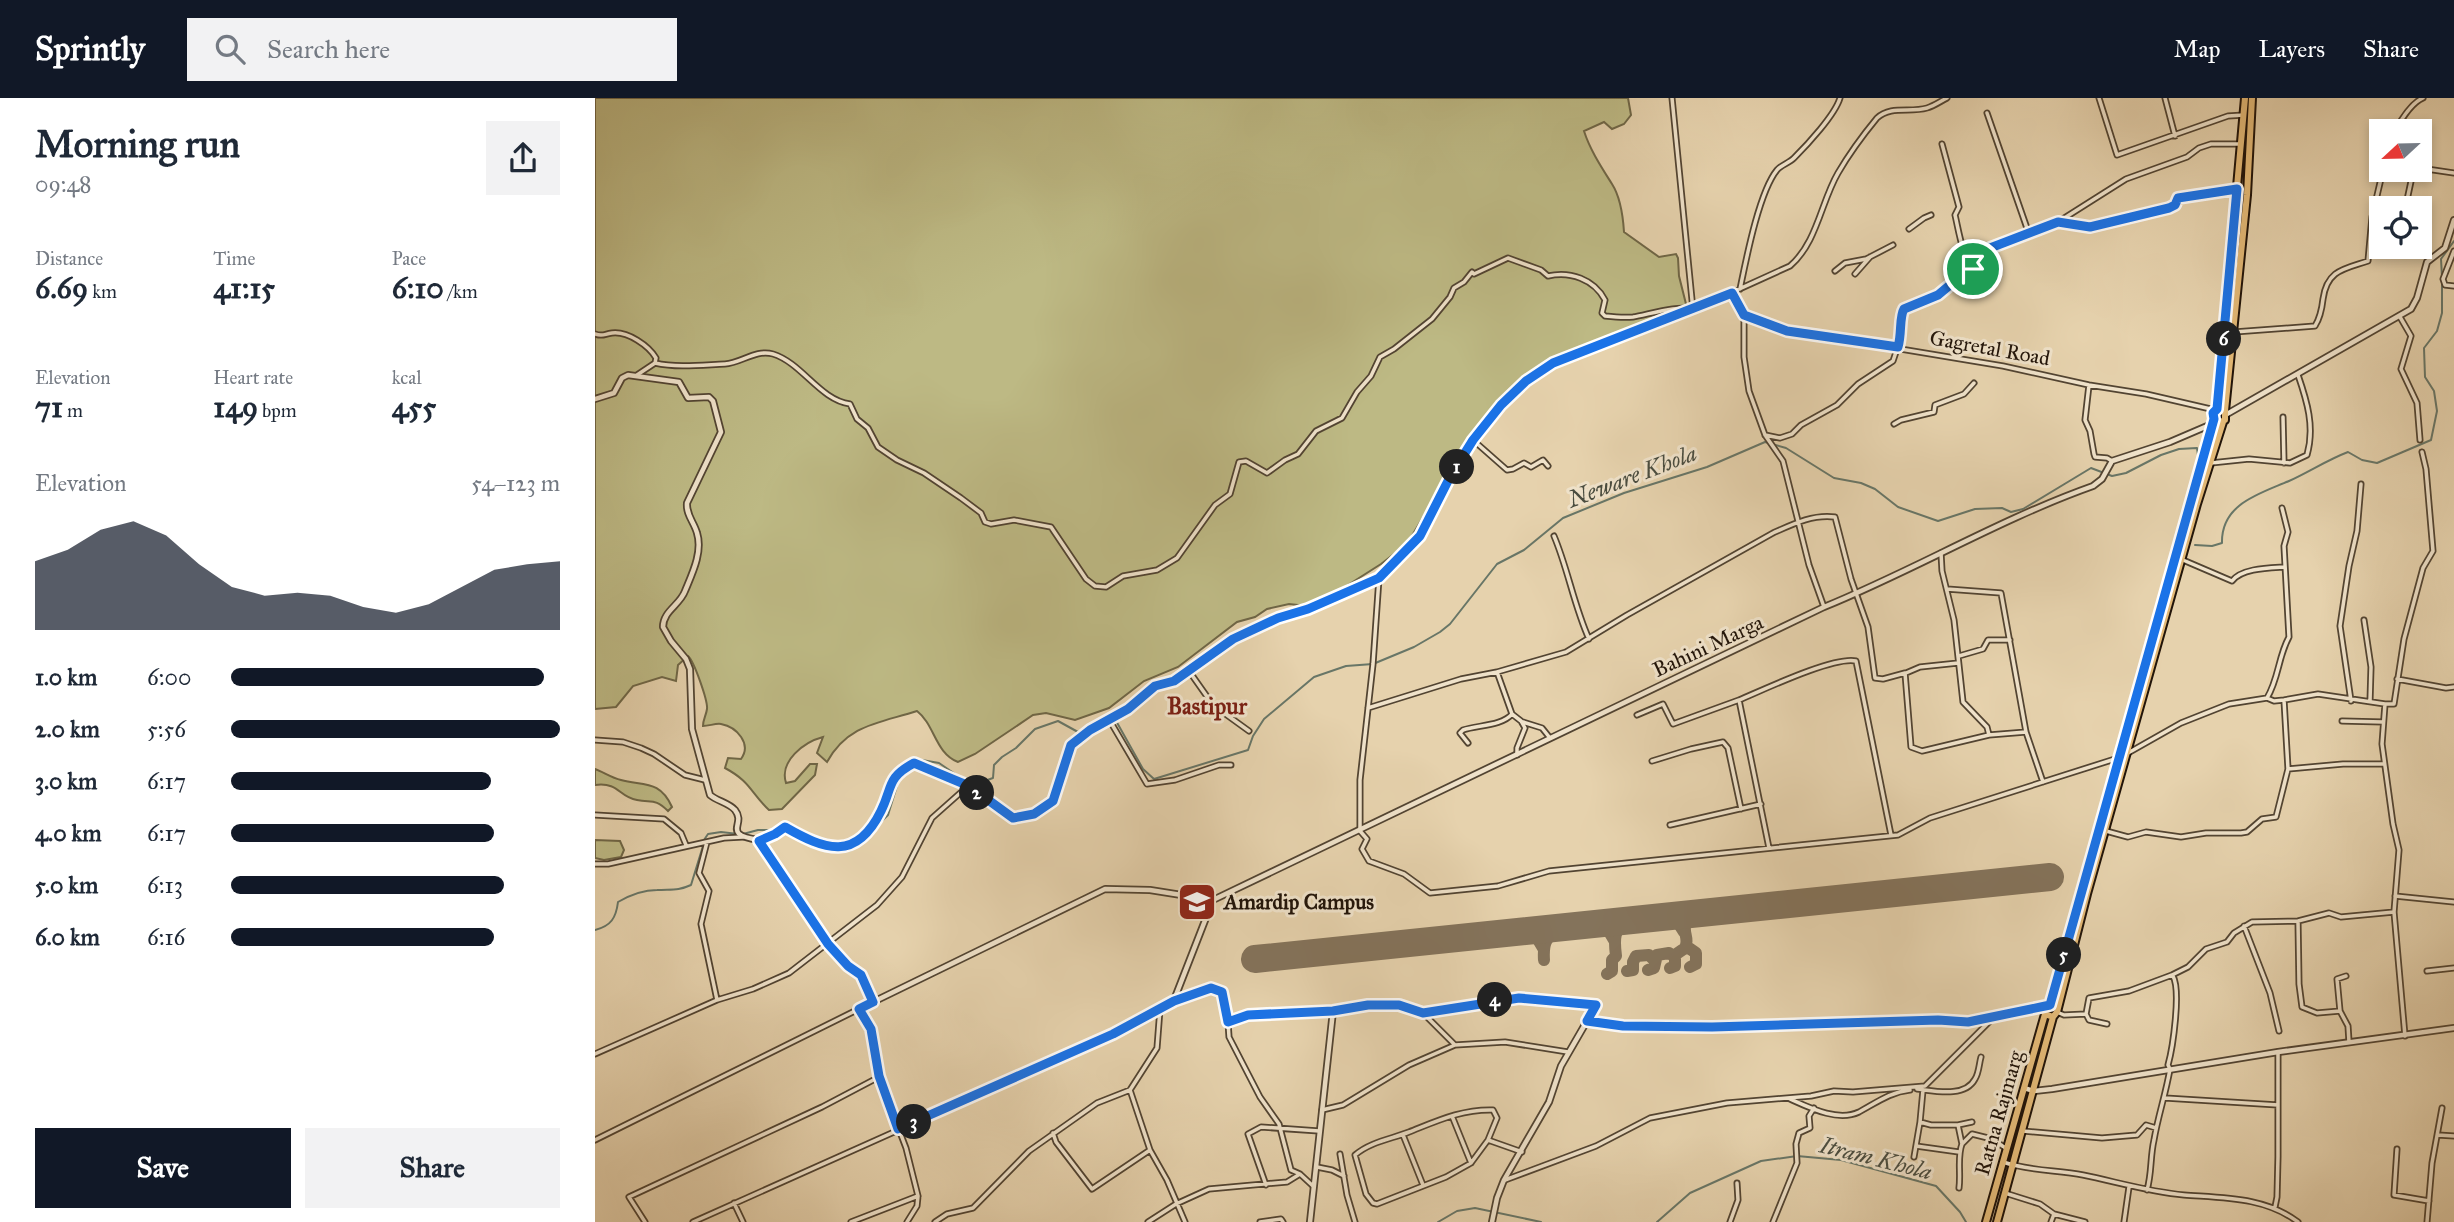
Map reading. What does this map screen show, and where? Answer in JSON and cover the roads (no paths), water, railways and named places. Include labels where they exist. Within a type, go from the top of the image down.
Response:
[{"type":"main road","name":"Ratna Rajmarg","points":[[1997,1222],[2034,1091],[2051,1010],[2119,757],[2216,409],[2245,98]]},
{"type":"main road","name":"Ratna Rajmarg","points":[[1987,1220],[2024,1088],[2106,831],[2197,504],[2226,412],[2247,195],[2252,98]]},
{"type":"main road","points":[[2216,409],[2226,412]]},
{"type":"main road","points":[[2213,422],[2223,422]]},
{"type":"main road","points":[[1987,1220],[1997,1222]]},
{"type":"street","points":[[1672,98],[1693,310]]},
{"type":"street","points":[[1740,289],[1769,182],[1779,168],[1792,160],[1816,133],[1838,106],[1840,98]]},
{"type":"street","points":[[595,864],[608,864],[724,838],[743,837],[759,841],[785,827],[828,847],[852,846],[863,837],[880,813],[893,779],[914,763],[969,786],[1013,818],[1034,814],[1053,801],[1071,745],[1090,730],[1110,721],[1155,686],[1174,681],[1233,639],[1379,578],[1420,536],[1450,477],[1473,440],[1513,392],[1546,368],[1693,310],[1782,271],[1798,259],[1813,232],[1838,173],[1880,115],[1892,111],[1926,108],[1947,98]]},
{"type":"street","points":[[2099,98],[2117,155],[2228,116],[2243,115]]},
{"type":"street","points":[[2165,98],[2175,136]]},
{"type":"street","points":[[2404,119],[2419,99],[2423,98]]},
{"type":"street","points":[[1987,113],[2029,234]]},
{"type":"street","points":[[1942,144],[1959,207],[1955,215],[1962,244],[1973,269]]},
{"type":"street","points":[[1765,435],[1788,437],[1801,425],[1837,405],[1858,384],[1893,361],[1903,328],[1901,315],[1904,309],[1938,295],[1983,264],[1990,248],[2058,222],[2126,179],[2187,157],[2199,148],[2211,144],[2242,144]]},
{"type":"street","points":[[2433,171],[2454,173]]},
{"type":"street","points":[[2058,222],[2090,227],[2169,208],[2175,205],[2178,198],[2237,189]]},
{"type":"street","points":[[1909,229],[1931,215]]},
{"type":"street","points":[[2226,412],[2298,375],[2411,309],[2417,298],[2427,262],[2445,248],[2454,220]]},
{"type":"street","points":[[1835,271],[1845,263],[1871,257],[1893,245]]},
{"type":"street","points":[[2445,248],[2454,250],[2443,279],[2445,285],[2454,286]]},
{"type":"street","points":[[2234,332],[2315,327],[2322,308],[2326,283],[2333,275],[2368,261],[2369,256]]},
{"type":"street","points":[[1855,274],[1871,257]]},
{"type":"street","points":[[635,376],[655,363],[674,367],[726,364],[763,354],[777,357],[800,370],[836,400],[850,404],[857,419],[867,428],[878,447],[961,498],[981,513],[985,522],[991,524],[1014,520],[1051,527],[1086,579],[1101,587],[1123,576],[1157,570],[1177,558],[1215,505],[1230,494],[1239,463],[1246,461],[1267,473],[1273,471],[1285,460],[1298,454],[1316,431],[1342,418],[1357,392],[1371,376],[1380,357],[1432,319],[1454,288],[1472,272],[1474,274],[1508,258],[1541,270],[1548,276],[1563,272],[1596,286],[1605,300],[1602,313],[1605,316],[1631,317],[1688,307],[1693,310]]},
{"type":"street","points":[[1732,293],[1744,315],[1747,379],[1765,435],[1783,461],[1797,522],[1823,607]]},
{"type":"street","name":"Gagretal Road","points":[[1744,315],[1787,331],[2003,366],[2216,409]]},
{"type":"street","points":[[2400,317],[2411,336],[2402,369],[2417,403],[2420,440]]},
{"type":"street","points":[[595,334],[602,336],[613,332],[629,336],[653,352],[655,363]]},
{"type":"street","points":[[2211,463],[2249,460],[2290,463],[2307,454],[2310,446],[2308,402],[2298,375]]},
{"type":"street","points":[[595,399],[616,392],[624,377],[679,382],[686,396],[691,399],[711,398],[721,427],[687,503],[688,516],[698,535],[698,555],[684,593],[666,615],[663,625],[666,635],[690,668],[692,729],[711,796],[734,810],[737,816],[736,830],[743,837]]},
{"type":"street","points":[[1893,424],[1934,412],[1935,405],[1964,394],[1974,383]]},
{"type":"street","points":[[2089,385],[2085,420],[2095,457],[2107,457],[2112,461],[2170,442],[2213,422]]},
{"type":"street","points":[[2283,417],[2284,463]]},
{"type":"street","points":[[1473,440],[1507,470],[1524,463],[1531,467],[1543,460],[1548,466]]},
{"type":"street","points":[[1379,578],[1360,780],[1360,831],[1367,839],[1362,849],[1369,861],[1404,874],[1430,893],[1498,886],[1549,871],[1891,835],[1907,831],[1930,818],[2127,754],[2182,723],[2218,707],[2267,698],[2274,701],[2318,694],[2351,701],[2393,704],[2404,639],[2420,578],[2433,551],[2422,452]]},
{"type":"street","name":"Bahini Marga","points":[[1213,900],[1823,607],[1857,594],[1988,530],[2093,486],[2105,474],[2112,461]]},
{"type":"street","points":[[2351,701],[2340,626],[2357,531],[2361,484]]},
{"type":"street","points":[[2267,698],[2275,685],[2283,647],[2289,637],[2284,546],[2288,532],[2283,508]]},
{"type":"street","points":[[1368,708],[1461,679],[1497,672],[1566,652],[1703,572],[1797,522],[1817,516],[1835,517],[1868,627],[1875,678],[1882,679],[1920,667],[1958,663]]},
{"type":"street","points":[[1554,536],[1589,639]]},
{"type":"street","points":[[1941,553],[1959,656],[1963,702],[1987,727],[1989,735]]},
{"type":"street","points":[[2183,560],[2232,581],[2244,572],[2285,568]]},
{"type":"street","points":[[1947,589],[2001,593],[2026,732],[2043,782]]},
{"type":"street","points":[[2364,620],[2371,667],[2369,701]]},
{"type":"street","points":[[1959,656],[1983,649],[1988,640],[2010,640]]},
{"type":"street","points":[[1637,715],[1664,704],[1673,724],[1827,666],[1846,660],[1856,661],[1891,835]]},
{"type":"street","points":[[1189,671],[1213,705],[1249,731]]},
{"type":"street","points":[[1497,672],[1512,713],[1521,721],[1542,729],[1550,738]]},
{"type":"street","points":[[1905,673],[1908,736],[1913,749],[1922,751],[1989,735],[2026,732]]},
{"type":"street","points":[[2397,679],[2454,687]]},
{"type":"street","points":[[1739,700],[1769,848]]},
{"type":"street","points":[[2106,831],[2128,836],[2146,832],[2181,836],[2206,832],[2248,832],[2262,819],[2276,817],[2288,769],[2284,700]]},
{"type":"street","points":[[2385,704],[2382,744],[2399,850],[2394,912],[2405,1036]]},
{"type":"street","points":[[1468,743],[1460,733],[1463,730],[1499,722],[1510,718],[1512,713]]},
{"type":"street","points":[[1110,721],[1147,784],[1175,780],[1219,765],[1231,765]]},
{"type":"street","points":[[1517,755],[1524,732],[1521,721]]},
{"type":"street","points":[[2341,722],[2383,722]]},
{"type":"street","points":[[595,740],[641,748],[685,775],[705,780]]},
{"type":"street","points":[[1652,761],[1723,742],[1728,748],[1741,809]]},
{"type":"street","points":[[2288,769],[2343,764],[2385,764]]},
{"type":"street","points":[[595,1054],[717,1000],[753,989],[789,973],[877,905],[902,877],[932,818],[969,786]]},
{"type":"street","points":[[1670,825],[1761,804]]},
{"type":"street","points":[[595,815],[664,819],[681,833],[686,845]]},
{"type":"street","points":[[759,841],[828,944],[848,966],[861,975],[873,1002]]},
{"type":"street","points":[[707,842],[699,873],[709,891],[701,924],[717,1000]]},
{"type":"street","points":[[595,1140],[1105,889],[1150,890],[1213,900],[1174,1001]]},
{"type":"street","points":[[2395,896],[2454,902]]},
{"type":"street","points":[[2107,1024],[2089,1020],[2086,1014],[2089,998],[2129,991],[2172,975],[2187,967],[2206,949],[2227,942],[2243,926],[2260,920],[2281,923],[2329,913],[2341,917],[2394,912]]},
{"type":"street","points":[[2298,920],[2302,1007],[2317,1013],[2340,1011]]},
{"type":"street","points":[[2243,926],[2270,993],[2279,1031]]},
{"type":"street","points":[[2427,971],[2454,968]]},
{"type":"street","points":[[2147,1190],[2151,1177],[2150,1159],[2165,1098],[2175,1032],[2177,983],[2172,975]]},
{"type":"street","points":[[2346,976],[2336,979],[2340,1011],[2348,1026],[2349,1043]]},
{"type":"street","points":[[693,1222],[1113,1034],[1174,1001],[1211,988],[1222,992],[1229,1037],[1260,1097],[1281,1129],[1291,1171],[1300,1174],[1313,1186]]},
{"type":"street","points":[[1423,1013],[1493,1000],[1529,999],[1596,1005],[1568,1052],[1549,1102],[1504,1180],[1492,1220]]},
{"type":"street","points":[[1228,1022],[1248,1015],[1399,1005],[1423,1013],[1455,1045]]},
{"type":"street","points":[[1587,1021],[1623,1026],[1712,1027],[1938,1020],[1968,1022],[2038,1006],[2064,1015],[2086,1014]]},
{"type":"street","points":[[859,1009],[871,1029],[879,1076],[906,1148],[918,1196],[917,1206],[907,1222]]},
{"type":"street","points":[[935,1222],[947,1214],[973,1208],[1029,1151],[1097,1102],[1130,1090],[1157,1048],[1160,1009]]},
{"type":"street","points":[[2030,1009],[2051,1010]]},
{"type":"street","points":[[1310,1222],[1333,1011]]},
{"type":"street","points":[[1504,1180],[1596,1146],[1650,1118],[1727,1103],[1834,1091],[1925,1086],[1995,1017]]},
{"type":"street","points":[[2024,1088],[2034,1091],[2278,1052],[2454,1028]]},
{"type":"street","points":[[1322,1110],[1343,1105],[1409,1065],[1455,1045],[1505,1042],[1568,1052]]},
{"type":"street","points":[[2274,1208],[2277,1197],[2278,1052]]},
{"type":"street","points":[[1787,1098],[1838,1116],[1856,1114],[1899,1091],[1923,1090],[1940,1093],[1964,1090],[1976,1078],[1981,1057]]},
{"type":"street","points":[[645,1222],[629,1196],[822,1107],[879,1076]]},
{"type":"street","points":[[1130,1090],[1150,1150],[1167,1180],[1185,1222]]},
{"type":"street","points":[[1914,1157],[1923,1090]]},
{"type":"street","points":[[2165,1098],[2278,1105]]},
{"type":"street","points":[[1773,1222],[1797,1163],[1795,1144],[1799,1133],[1810,1128],[1809,1116],[1814,1108]]},
{"type":"street","points":[[2427,1222],[2432,1163],[2442,1108]]},
{"type":"street","points":[[1474,1109],[1493,1110],[1497,1118],[1488,1140],[1471,1163],[1446,1177],[1377,1204],[1373,1203],[1366,1194],[1355,1155],[1364,1147],[1403,1134],[1439,1119],[1474,1109]]},
{"type":"street","points":[[1452,1116],[1471,1163]]},
{"type":"street","points":[[1920,1122],[1931,1125],[1972,1122]]},
{"type":"street","points":[[1958,1125],[1962,1144]]},
{"type":"street","points":[[2021,1131],[2102,1138],[2137,1135],[2146,1125],[2156,1128]]},
{"type":"street","points":[[1266,1185],[1248,1134],[1261,1128],[1319,1131]]},
{"type":"street","points":[[1053,1133],[1056,1142],[1091,1189],[1150,1150]]},
{"type":"street","points":[[1403,1134],[1423,1185]]},
{"type":"street","points":[[1959,1188],[1959,1152],[1962,1144],[1972,1134],[1992,1139],[2007,1149]]},
{"type":"street","points":[[2438,1135],[2454,1136]]},
{"type":"street","points":[[1488,1140],[1522,1152]]},
{"type":"street","points":[[1916,1146],[1959,1152]]},
{"type":"street","points":[[2397,1149],[2394,1195],[2429,1201]]},
{"type":"street","points":[[1340,1154],[1355,1222]]},
{"type":"street","points":[[2003,1162],[2147,1190],[2232,1198],[2274,1208],[2298,1222]]},
{"type":"street","points":[[1315,1167],[1345,1176]]},
{"type":"street","points":[[1148,1222],[1176,1204],[1209,1189],[1287,1182],[1300,1174]]},
{"type":"street","points":[[1730,1222],[1738,1200],[1737,1183]]},
{"type":"street","points":[[2124,1222],[2129,1187]]},
{"type":"street","points":[[2005,1194],[2040,1205],[2053,1214],[2085,1222]]},
{"type":"street","points":[[851,1222],[918,1196]]},
{"type":"street","points":[[734,1203],[743,1222]]},
{"type":"street","points":[[2051,1222],[2053,1214]]},
{"type":"street","points":[[1260,1222],[1281,1219],[1283,1222]]},
{"type":"waterway","name":"Neware Khola","points":[[2442,277],[2441,259],[2454,241]]},
{"type":"waterway","name":"Neware Khola","points":[[2195,545],[2212,546],[2222,543],[2223,530],[2228,519],[2244,502],[2340,455],[2348,452],[2362,460],[2377,463],[2431,440],[2437,411],[2434,391],[2425,377],[2424,348],[2437,331],[2442,313],[2442,282]]},
{"type":"waterway","name":"Neware Khola","points":[[1115,719],[1143,769],[1154,779],[1248,750],[1264,719],[1314,677],[1346,666],[1373,664],[1414,647],[1440,632],[1450,624],[1497,564],[1524,550],[1563,518],[1624,493],[1707,467],[1765,442],[1786,448],[1834,478],[1861,483],[1875,489],[1898,507],[1938,521],[1975,509],[2002,508],[2011,512],[2023,509],[2091,468],[2112,476],[2126,473],[2179,449],[2197,448],[2199,462]]},
{"type":"waterway","name":"Neware Khola","points":[[2178,536],[2194,481]]},
{"type":"waterway","name":"Neware Khola","points":[[743,834],[758,830],[781,830],[835,852],[852,850],[888,815],[900,776],[917,767],[922,760],[939,763],[961,778],[976,784],[993,778],[994,765],[1035,729],[1058,721],[1078,732],[1111,717]]},
{"type":"waterway","name":"Neware Khola","points":[[704,840],[708,834],[738,834]]},
{"type":"waterway","name":"Neware Khola","points":[[595,930],[609,924],[616,913],[618,902],[627,897],[647,891],[678,889],[691,885],[703,846]]},
{"type":"waterway","name":"Itram Khola","points":[[1657,1222],[1690,1193],[1761,1161],[1797,1156],[1841,1160],[1936,1186],[1966,1222]]},
{"type":"waterway","name":"Itram Khola","points":[[1438,1222],[1457,1211],[1475,1208],[1541,1222]]},
{"type":"place","name":"Amardip Campus","points":[[1197,902]]},
{"type":"district","name":"Bastipur","points":[[1207,706]]}]
